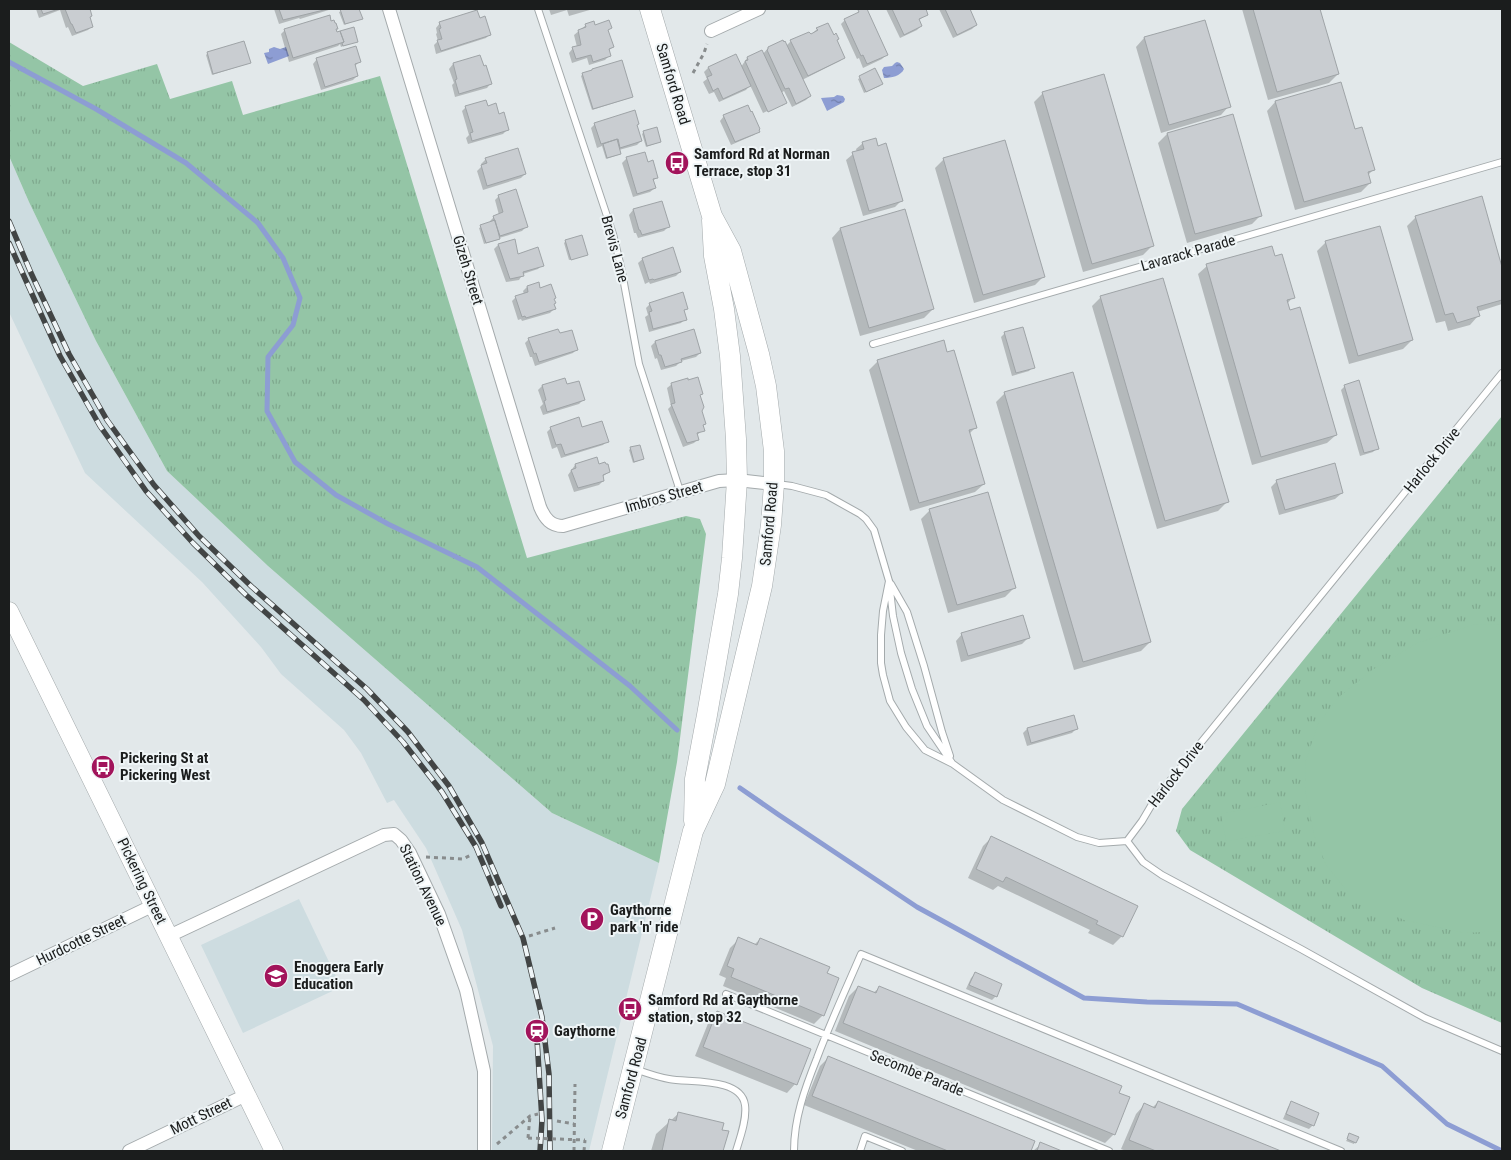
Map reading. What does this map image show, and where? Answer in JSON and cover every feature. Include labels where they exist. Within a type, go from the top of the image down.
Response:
[{"type":"main road","name":"Samford Road","points":[[612,1151],[693,831],[715,784],[750,640],[769,548],[774,484],[774,450],[766,386],[759,354],[731,251],[712,216],[650,9]]},
{"type":"main road","name":"Samford Road","points":[[693,831],[695,779],[708,715],[728,594],[737,480],[731,365],[724,309],[714,256],[712,216]]},
{"type":"main road","name":"Pickering Street","points":[[9,611],[274,1151]]},
{"type":"street","name":"Gizeh Street","points":[[389,9],[540,508],[544,518],[555,526]]},
{"type":"street","points":[[711,31],[759,9]]},
{"type":"street","name":"Imbros Street","points":[[555,526],[563,526],[719,481],[737,480],[774,484]]},
{"type":"street","name":"Station Avenue","points":[[169,936],[384,835],[394,834],[410,853],[439,914],[466,990],[484,1070],[490,1148]]},
{"type":"street","name":"Hurdcotte Street","points":[[9,975],[154,905]]},
{"type":"street","name":"Mott Street","points":[[129,1151],[246,1094]]},
{"type":"lane","name":"Brevis Lane","points":[[538,9],[613,234],[639,364],[680,492]]},
{"type":"lane","name":"Lavarack Parade","points":[[873,344],[1502,162]]},
{"type":"lane","name":"Harlock Drive","points":[[1127,841],[1155,799],[1502,373]]},
{"type":"lane","points":[[774,484],[818,492],[860,514],[874,530],[889,581],[893,616],[901,653],[912,688],[927,726],[953,764]]},
{"type":"lane","points":[[889,581],[883,611],[881,663],[883,675],[890,701],[906,727],[926,750],[953,764],[1003,800],[1078,837],[1099,843],[1127,841],[1143,862],[1162,875],[1425,1018],[1502,1051]]},
{"type":"lane","points":[[889,581],[907,612],[953,764]]},
{"type":"lane","points":[[794,1151],[794,1133],[800,1106],[825,1035],[861,954],[1341,1151]]},
{"type":"lane","name":"Secombe Parade","points":[[726,994],[1109,1151]]},
{"type":"lane","points":[[634,1068],[650,1075],[670,1079],[723,1084],[737,1091],[745,1104],[743,1127],[736,1151]]},
{"type":"lane","points":[[860,1151],[865,1136],[902,1151]]},
{"type":"path","points":[[693,73],[704,54],[711,31]]},
{"type":"path","points":[[410,853],[430,858],[463,860],[471,855]]},
{"type":"path","points":[[529,936],[555,928]]},
{"type":"path","points":[[574,1151],[575,1084]]},
{"type":"path","points":[[490,1148],[530,1116],[538,1114]]},
{"type":"path","points":[[530,1116],[528,1138],[585,1140],[584,1151]]},
{"type":"path","points":[[557,1121],[574,1124]]},
{"type":"shaded area","points":[[9,156],[96,341],[167,471],[268,566],[552,813],[659,863],[589,1151],[492,1150],[493,1046],[462,930],[426,848],[394,800],[387,803],[361,753],[344,730],[281,674],[261,647],[202,582],[85,473],[9,312]]},
{"type":"shaded area","name":"Enoggera Early Education","points":[[299,899],[341,987],[243,1033],[201,945]]},
{"type":"green space","points":[[9,42],[83,86],[157,64],[170,99],[232,81],[243,115],[380,76],[527,558],[686,516],[700,519],[706,534],[677,762],[659,863],[552,813],[268,566],[167,471],[96,341],[9,156]]},
{"type":"green space","points":[[1502,416],[1502,1023],[1422,988],[1190,850],[1176,831],[1182,809]]},
{"type":"green space","points":[[1502,624],[1502,931],[1465,933],[1404,920],[1348,892],[1326,865],[1314,835],[1305,789],[1306,760],[1318,724],[1339,697],[1372,670],[1417,643],[1473,625]]},
{"type":"green space","points":[[1280,802],[1285,831],[1226,841],[1221,814]]},
{"type":"water","points":[[274,47],[280,49],[286,47],[289,56],[268,64],[264,53],[269,52],[269,49]]},
{"type":"water","points":[[897,62],[904,69],[903,71],[890,78],[884,78],[882,70],[884,67],[892,66]]},
{"type":"water","points":[[837,95],[843,96],[844,102],[827,111],[821,98]]},
{"type":"building","points":[[41,9],[59,9],[43,14]]},
{"type":"building","points":[[65,9],[90,9],[93,27],[76,33]]},
{"type":"building","points":[[279,9],[328,9],[283,20]]},
{"type":"building","points":[[340,9],[359,9],[363,19],[345,24]]},
{"type":"building","points":[[867,9],[888,55],[867,64],[863,55],[861,56],[844,19],[859,12],[858,10]]},
{"type":"building","points":[[892,9],[926,9],[928,15],[919,19],[922,26],[904,35]]},
{"type":"building","points":[[945,9],[970,9],[977,25],[957,35]]},
{"type":"building","points":[[1253,9],[1320,9],[1339,74],[1277,92]]},
{"type":"building","points":[[477,10],[480,18],[485,16],[491,35],[441,51],[437,40],[442,39],[439,22]]},
{"type":"building","points":[[330,15],[331,21],[334,20],[336,23],[337,32],[340,31],[344,42],[293,58],[284,29]]},
{"type":"building","points":[[609,20],[612,28],[608,30],[614,47],[609,49],[611,56],[593,62],[591,55],[576,59],[572,47],[581,45],[578,30],[586,27],[585,24],[594,21],[595,25]]},
{"type":"building","points":[[1205,20],[1231,107],[1169,125],[1144,37]]},
{"type":"building","points":[[828,23],[834,35],[836,33],[839,39],[837,40],[845,58],[808,76],[790,40],[809,32],[811,34],[818,30],[816,28]]},
{"type":"building","points":[[354,27],[358,42],[343,46],[342,43],[344,42],[340,31]]},
{"type":"building","points":[[783,40],[811,96],[796,104],[789,88],[785,89],[767,50],[768,47]]},
{"type":"building","points":[[244,41],[251,63],[213,74],[207,52]]},
{"type":"building","points":[[356,46],[361,62],[355,64],[358,76],[325,87],[316,58]]},
{"type":"building","points":[[762,50],[787,103],[768,112],[745,61],[748,60],[747,57]]},
{"type":"building","points":[[736,54],[751,86],[723,99],[718,88],[713,91],[707,77],[712,75],[708,67]]},
{"type":"building","points":[[480,55],[484,66],[486,65],[492,84],[459,94],[453,63]]},
{"type":"building","points":[[622,60],[633,97],[593,109],[582,73]]},
{"type":"building","points":[[875,68],[883,84],[866,92],[859,76]]},
{"type":"building","points":[[1104,74],[1154,246],[1092,264],[1042,92]]},
{"type":"building","points":[[1341,82],[1355,129],[1362,127],[1375,170],[1368,172],[1371,183],[1304,202],[1275,101]]},
{"type":"building","points":[[486,100],[488,106],[496,103],[499,114],[504,112],[509,130],[472,141],[470,133],[473,132],[465,106]]},
{"type":"building","points":[[748,105],[760,132],[735,142],[723,115]]},
{"type":"building","points":[[635,110],[642,141],[620,148],[618,139],[601,144],[594,123]]},
{"type":"building","points":[[1233,114],[1262,216],[1195,234],[1167,133]]},
{"type":"building","points":[[657,127],[661,142],[647,146],[643,131]]},
{"type":"building","points":[[876,138],[878,146],[886,143],[903,201],[869,211],[852,152],[864,149],[862,142]]},
{"type":"building","points":[[617,139],[621,154],[607,158],[603,144]]},
{"type":"building","points":[[1005,140],[1045,277],[983,295],[943,158]]},
{"type":"building","points":[[518,148],[526,174],[487,186],[481,165],[487,163],[485,158]]},
{"type":"building","points":[[645,152],[648,162],[653,160],[658,178],[653,179],[656,188],[637,194],[626,157]]},
{"type":"building","points":[[516,189],[528,227],[500,236],[493,216],[503,212],[498,195]]},
{"type":"building","points":[[1482,196],[1502,267],[1502,300],[1477,307],[1480,316],[1457,323],[1453,313],[1445,315],[1415,216]]},
{"type":"building","points":[[662,201],[670,227],[642,235],[633,209]]},
{"type":"building","points":[[905,209],[934,309],[869,328],[840,228]]},
{"type":"building","points":[[495,220],[500,239],[486,243],[480,225]]},
{"type":"building","points":[[1380,226],[1413,340],[1358,356],[1325,241]]},
{"type":"building","points":[[582,235],[588,255],[571,260],[565,240]]},
{"type":"building","points":[[515,239],[518,254],[538,247],[544,266],[523,272],[524,276],[510,279],[498,244]]},
{"type":"building","points":[[1272,246],[1275,256],[1282,254],[1295,298],[1287,300],[1290,310],[1300,307],[1337,435],[1261,457],[1206,264]]},
{"type":"building","points":[[673,247],[681,272],[649,280],[642,258]]},
{"type":"building","points":[[1163,278],[1229,502],[1165,521],[1100,296]]},
{"type":"building","points":[[539,282],[540,288],[551,284],[556,298],[554,299],[556,303],[554,304],[556,309],[526,318],[525,316],[522,317],[515,296],[528,292],[527,286]]},
{"type":"building","points":[[683,292],[688,309],[684,310],[687,320],[653,329],[649,312],[652,311],[649,303]]},
{"type":"building","points":[[1023,327],[1035,368],[1016,373],[1004,332]]},
{"type":"building","points":[[558,329],[560,333],[572,330],[578,350],[539,362],[528,338]]},
{"type":"building","points":[[694,329],[701,353],[681,359],[682,362],[665,367],[655,341]]},
{"type":"building","points":[[944,340],[947,352],[954,350],[977,428],[969,430],[985,484],[919,503],[877,360]]},
{"type":"building","points":[[1073,372],[1151,642],[1083,662],[1004,392]]},
{"type":"building","points":[[698,377],[703,394],[700,395],[704,407],[702,411],[706,424],[703,425],[705,431],[697,433],[699,440],[687,443],[671,404],[675,403],[671,383]]},
{"type":"building","points":[[565,378],[567,384],[579,381],[585,400],[547,412],[542,385]]},
{"type":"building","points":[[1359,380],[1379,449],[1364,453],[1344,385]]},
{"type":"building","points":[[579,417],[582,427],[602,421],[609,442],[565,455],[561,444],[556,445],[550,427]]},
{"type":"building","points":[[640,445],[644,459],[634,462],[630,447]]},
{"type":"building","points":[[597,457],[599,464],[605,462],[608,464],[610,472],[603,475],[604,481],[578,488],[571,470],[576,468],[575,464]]},
{"type":"building","points":[[1335,463],[1343,493],[1285,510],[1276,480]]},
{"type":"building","points":[[988,492],[1016,588],[957,605],[929,509]]},
{"type":"building","points":[[1023,615],[1030,638],[968,656],[961,633]]},
{"type":"building","points":[[1074,715],[1078,729],[1031,743],[1027,728]]},
{"type":"building","points":[[991,836],[1138,906],[1123,937],[1096,924],[1098,921],[1006,877],[1003,882],[976,869]]},
{"type":"building","points":[[738,937],[757,945],[760,938],[830,967],[827,973],[839,978],[824,1016],[731,977],[734,969],[727,966]]},
{"type":"building","points":[[975,972],[1002,984],[997,997],[969,985]]},
{"type":"building","points":[[858,986],[876,993],[879,986],[1122,1086],[1119,1093],[1130,1097],[1115,1135],[843,1023]]},
{"type":"building","points":[[717,1011],[811,1049],[797,1085],[703,1047]]},
{"type":"building","points":[[828,1056],[1035,1141],[1031,1151],[948,1151],[812,1096]]},
{"type":"building","points":[[1158,1101],[1281,1151],[1156,1151],[1129,1140],[1144,1103],[1155,1108]]},
{"type":"building","points":[[1291,1101],[1319,1113],[1314,1126],[1286,1114]]},
{"type":"building","points":[[678,1112],[724,1123],[722,1130],[729,1131],[723,1151],[662,1151],[669,1119],[676,1121]]},
{"type":"building","points":[[1349,1133],[1359,1137],[1356,1143],[1347,1139]]},
{"type":"building","points":[[1040,1142],[1062,1151],[1037,1151]]},
{"type":"waterway","points":[[9,62],[96,109],[186,163],[258,223],[283,258],[300,298],[293,325],[268,357],[267,411],[295,462],[336,495],[388,524],[477,567],[630,686],[677,730]]},
{"type":"waterway","points":[[740,788],[917,907],[1084,998],[1147,1002],[1237,1004],[1382,1066],[1447,1124],[1502,1151]]},
{"type":"railway","points":[[9,221],[69,354],[107,420],[154,485],[199,536],[252,587],[367,689],[408,732],[449,786],[482,843],[523,938],[542,1017],[549,1074],[550,1151]]},
{"type":"railway","points":[[9,243],[60,356],[100,426],[146,491],[193,543],[246,595],[364,700],[403,742],[442,792],[476,847],[501,906]]},
{"type":"railway","points":[[536,1023],[542,1120],[540,1151]]},
{"type":"place","name":"Samford Rd at Norman Terrace, stop 31","points":[[677,163]]},
{"type":"place","name":"Pickering St at Pickering West","points":[[103,767]]},
{"type":"place","name":"Gaythorne park 'n' ride","points":[[592,919]]},
{"type":"place","name":"Enoggera Early Education","points":[[276,976]]},
{"type":"place","name":"Samford Rd at Gaythorne station, stop 32","points":[[630,1009]]},
{"type":"place","name":"Gaythorne","points":[[537,1031]]}]
